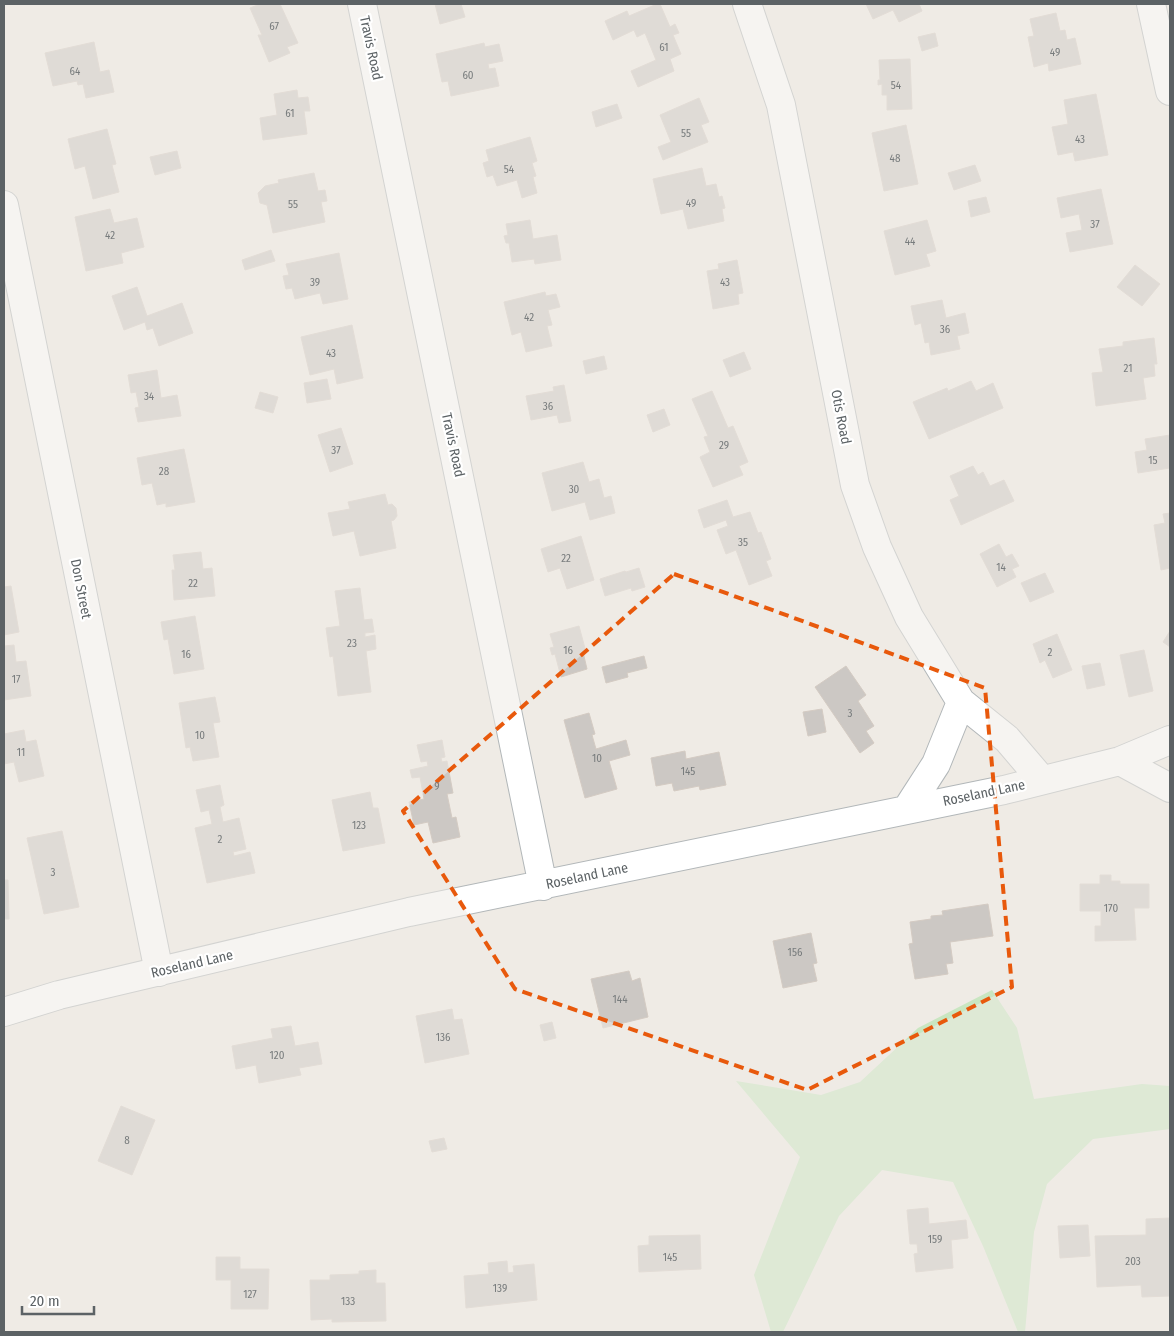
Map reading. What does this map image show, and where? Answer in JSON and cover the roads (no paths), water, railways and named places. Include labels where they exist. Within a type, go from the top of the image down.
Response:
[{"type":"street","name":"Travis Road","points":[[362,4],[543,886]]},
{"type":"street","name":"Otis Road","points":[[747,4],[781,105],[855,485],[877,547],[909,617],[961,702],[1007,739],[1042,780]]},
{"type":"street","points":[[1151,4],[1170,91]]},
{"type":"street","name":"Don Street","points":[[4,205],[159,972]]},
{"type":"street","points":[[907,809],[936,764],[961,702]]},
{"type":"street","name":"Roseland Lane","points":[[4,1012],[60,995],[409,912],[1004,790],[1120,761],[1170,740]]},
{"type":"street","points":[[1120,761],[1170,788]]}]
